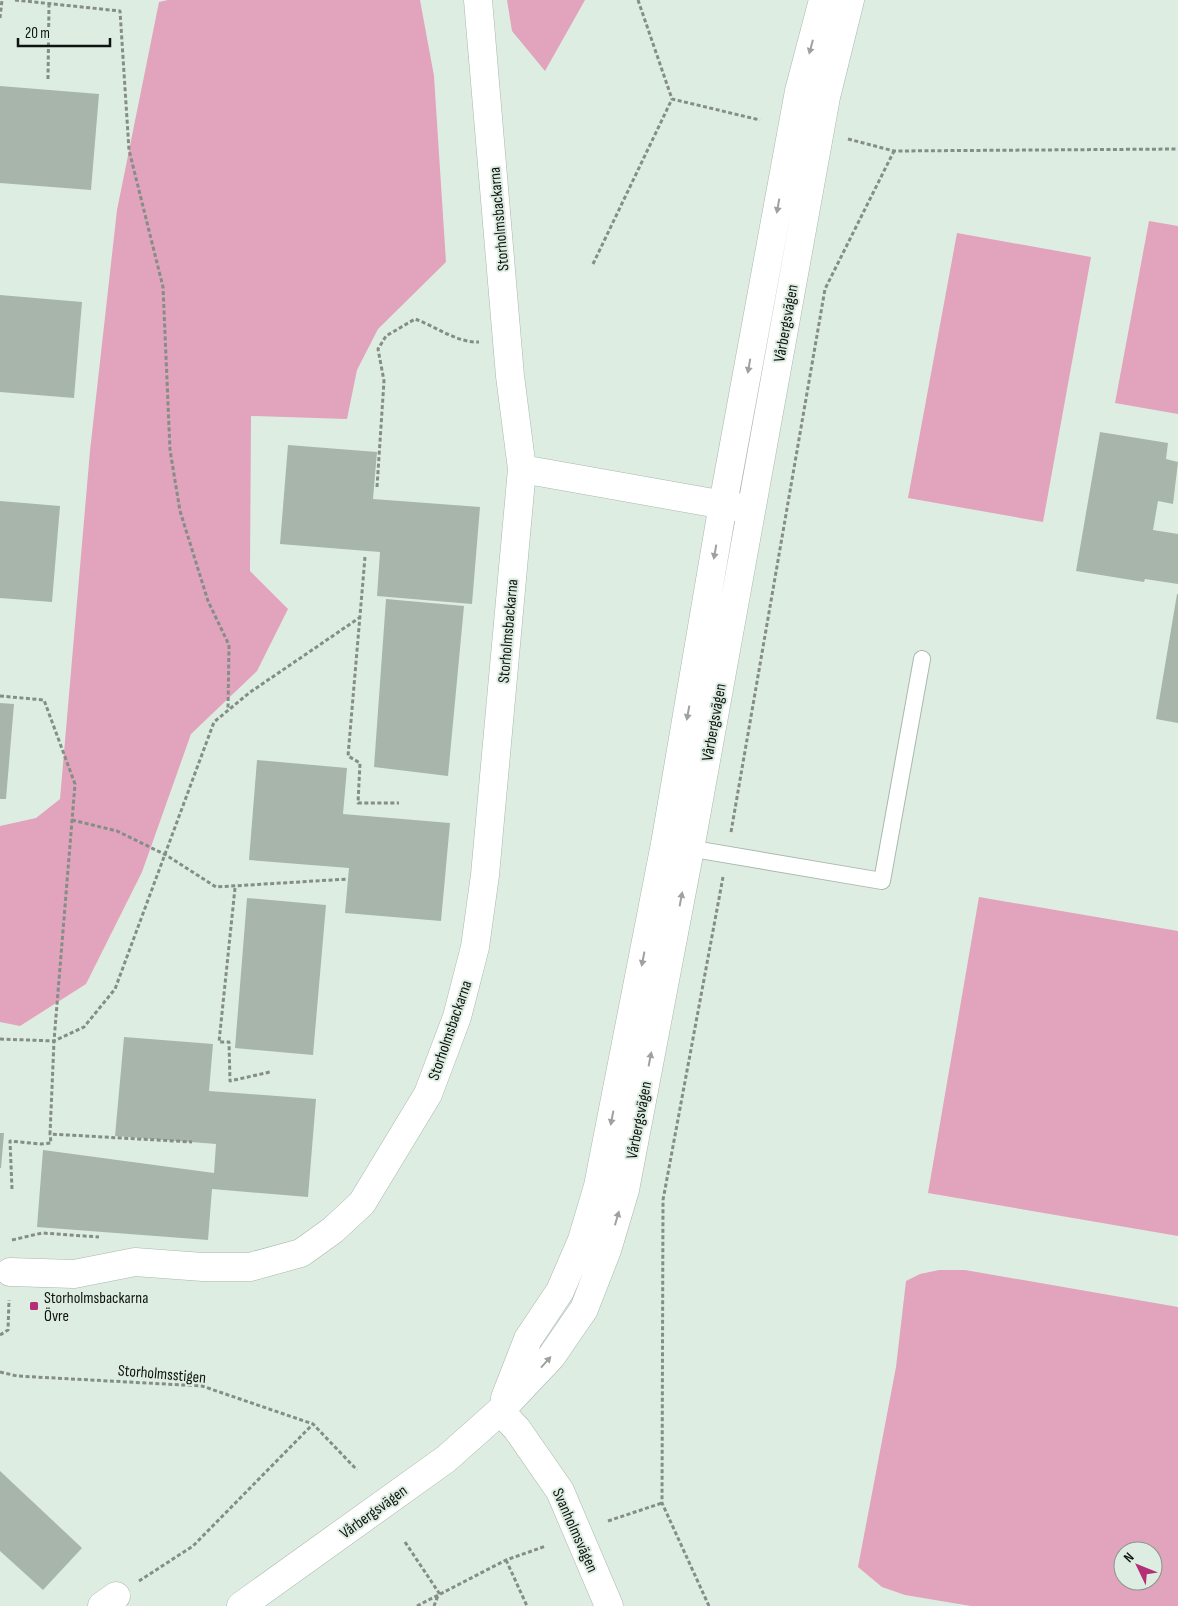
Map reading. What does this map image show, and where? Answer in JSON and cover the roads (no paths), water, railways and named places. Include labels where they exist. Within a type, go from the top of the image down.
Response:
[{"type":"street","name":"Storholmsbackarna","points":[[10,1272],[74,1274],[135,1262],[203,1267],[250,1267],[301,1253],[333,1230],[362,1203],[428,1094],[457,1017],[475,947],[485,875],[522,469],[510,376],[478,0]]},
{"type":"street","name":"Vårbergsvägen","points":[[241,1606],[446,1459],[500,1411],[551,1357],[584,1308],[607,1250],[625,1190],[678,846],[723,504],[800,91],[823,0]]},
{"type":"street","name":"Vårbergsvägen","points":[[678,846],[752,510],[826,97],[850,0]]},
{"type":"street","points":[[522,469],[752,510]]},
{"type":"street","name":"Svanholmsvägen","points":[[500,1411],[517,1429],[560,1491],[609,1606]]},
{"type":"lane","points":[[678,846],[882,882],[922,659]]},
{"type":"place","name":"Storholmsbackarna Övre","points":[[34,1306]]}]
